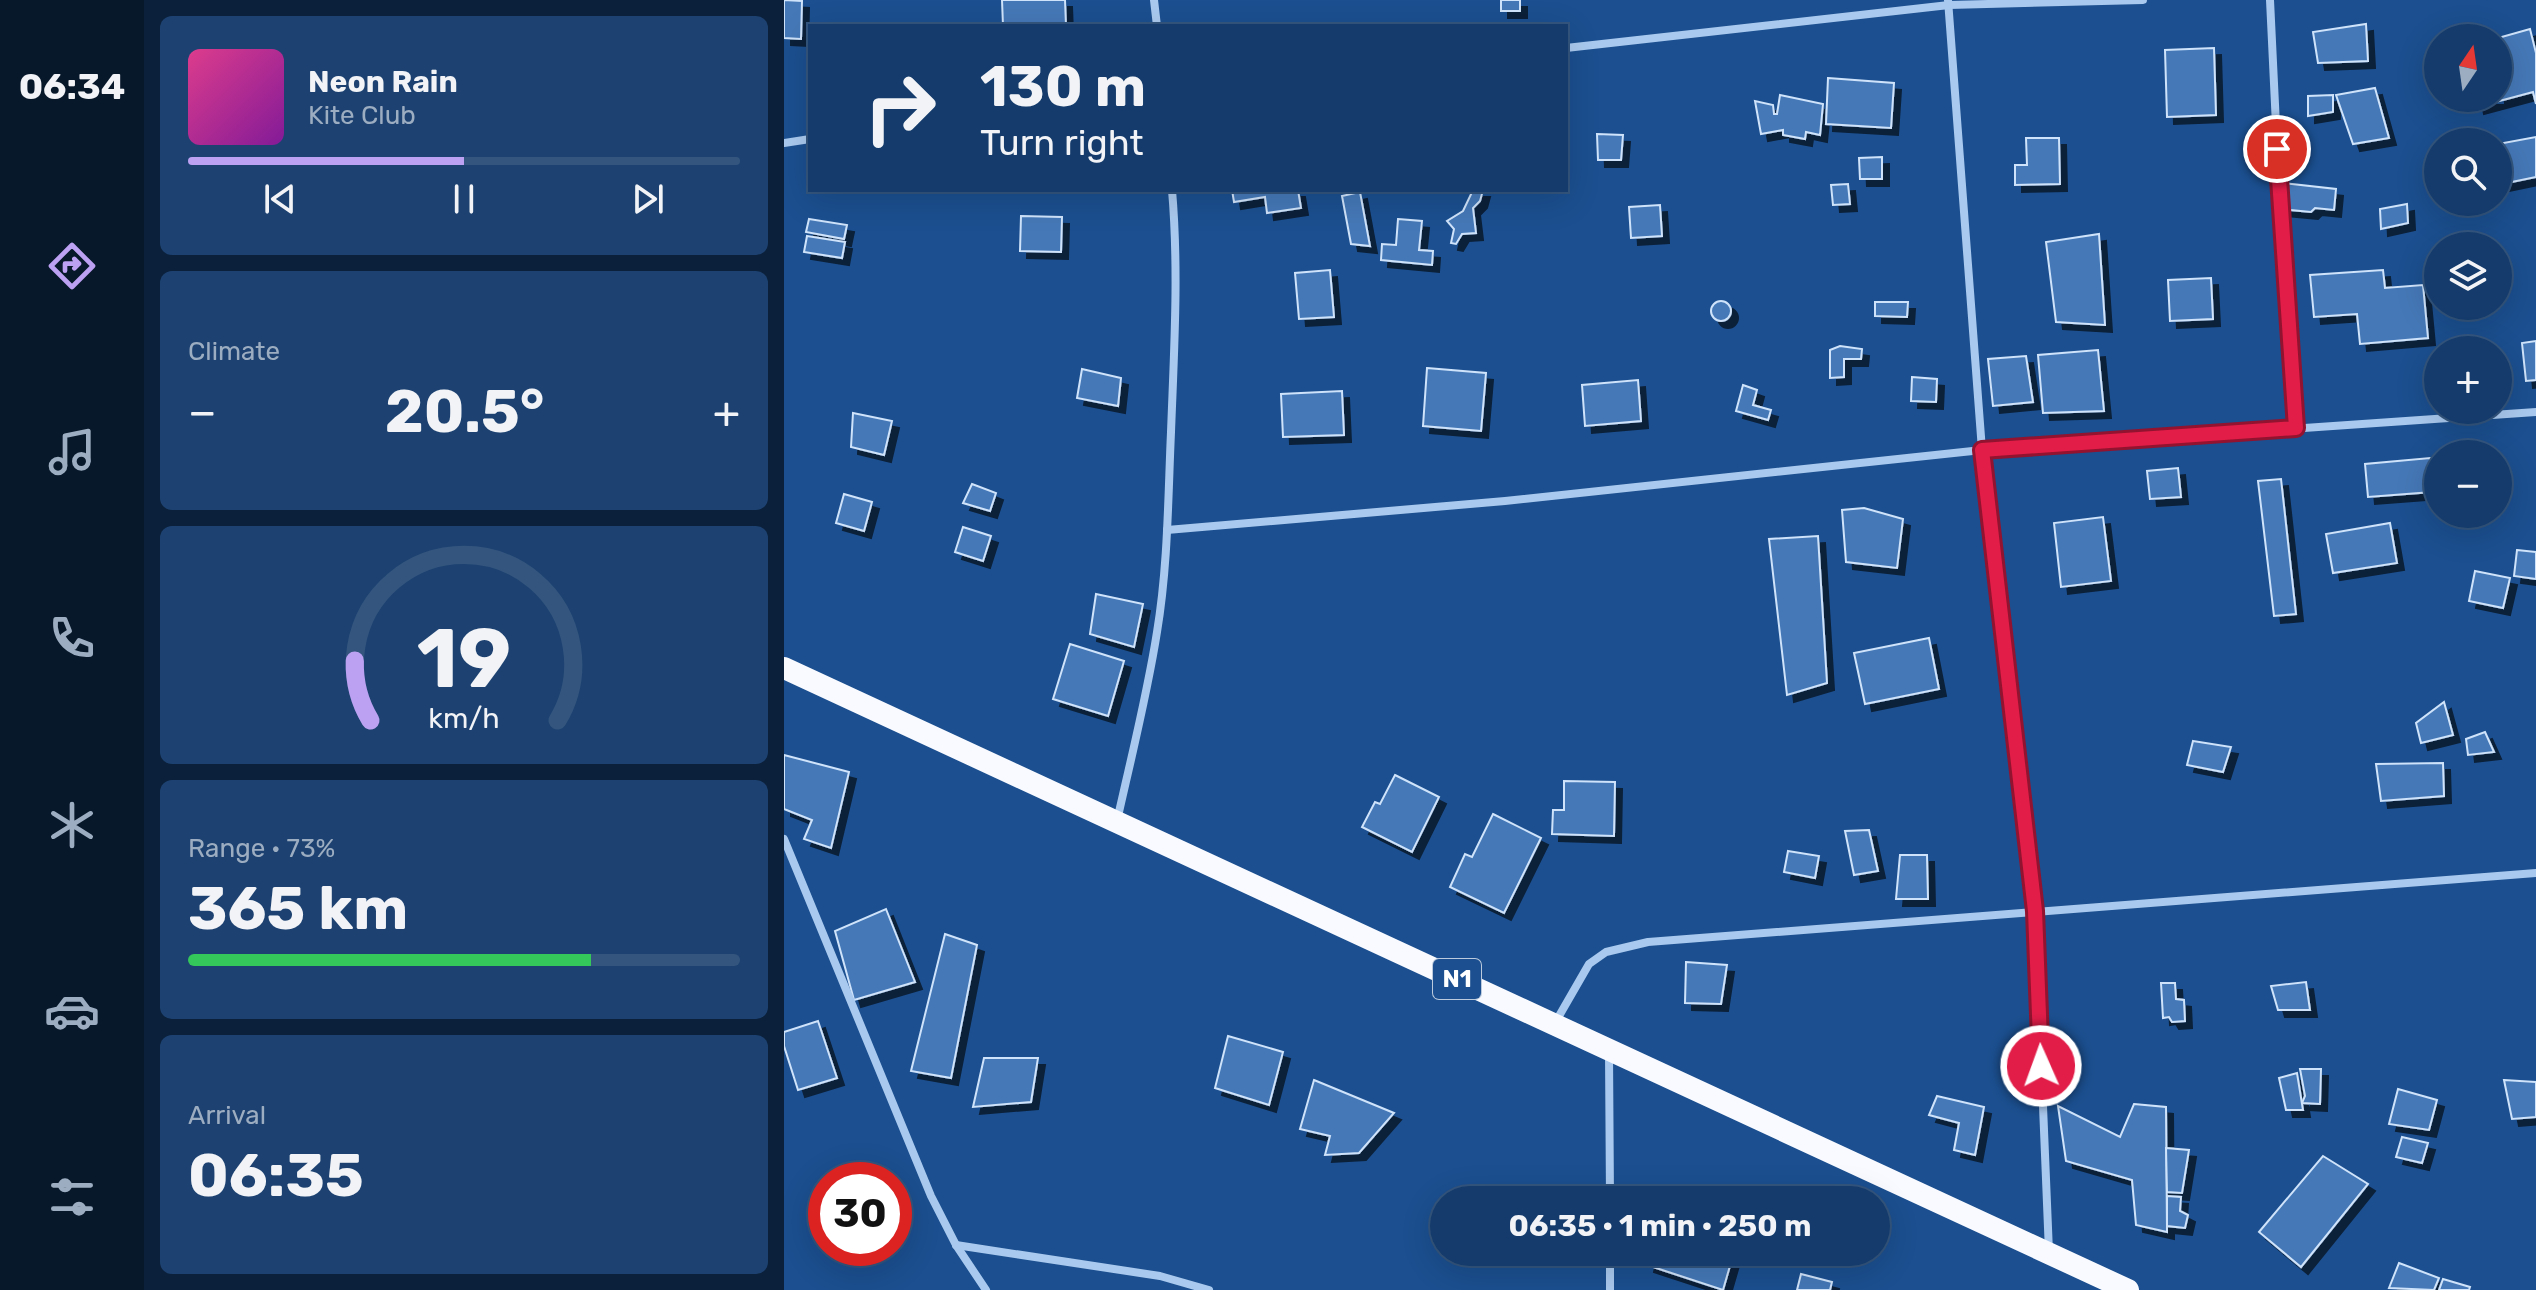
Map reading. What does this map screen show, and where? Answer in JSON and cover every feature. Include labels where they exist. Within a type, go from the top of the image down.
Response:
[{"type":"highway","name":"N1","points":[[784,668],[2128,1290]]},
{"type":"street","points":[[1154,0],[1157,24]]},
{"type":"street","points":[[1568,48],[1949,3],[2143,0]]},
{"type":"street","points":[[2270,0],[2280,209],[2296,428]]},
{"type":"street","points":[[1949,3],[1982,450],[2035,911],[2049,1252]]},
{"type":"street","points":[[784,143],[808,139]]},
{"type":"street","points":[[1116,822],[1147,691],[1167,530],[1176,310],[1172,192]]},
{"type":"street","points":[[1167,530],[1505,501],[1982,450],[2536,412]]},
{"type":"street","points":[[784,839],[910,1149],[956,1245],[986,1290]]},
{"type":"street","points":[[1555,1024],[1589,964],[1606,952],[1648,942],[2536,873]]},
{"type":"street","points":[[1609,1049],[1610,1186]]},
{"type":"street","points":[[956,1245],[1160,1276],[1209,1290]]},
{"type":"street","points":[[1610,1266],[1610,1290]]},
{"type":"building","points":[[784,0],[802,1],[801,39],[784,38]]},
{"type":"building","points":[[1002,0],[1065,0],[1066,24],[1003,24]]},
{"type":"building","points":[[1501,0],[1520,0],[1520,11],[1501,11]]},
{"type":"building","points":[[2366,24],[2368,61],[2318,63],[2313,32]]},
{"type":"building","points":[[2530,29],[2536,53],[2536,104],[2533,92],[2512,98],[2512,34]]},
{"type":"building","points":[[2214,48],[2216,115],[2167,117],[2165,50]]},
{"type":"building","points":[[1828,78],[1894,83],[1891,128],[1826,124]]},
{"type":"building","points":[[2375,88],[2389,138],[2353,144],[2336,95]]},
{"type":"building","points":[[1780,95],[1823,104],[1820,135],[1806,132],[1805,139],[1783,135],[1783,130],[1761,134],[1755,101],[1773,105],[1774,114],[1777,114]]},
{"type":"building","points":[[2333,95],[2333,112],[2308,116],[2308,96]]},
{"type":"building","points":[[1597,134],[1623,135],[1621,160],[1598,160]]},
{"type":"building","points":[[2536,137],[2536,177],[2512,182],[2512,141]]},
{"type":"building","points":[[2026,138],[2059,138],[2060,184],[2015,185],[2015,165],[2027,165]]},
{"type":"building","points":[[1882,157],[1882,179],[1860,179],[1859,158]]},
{"type":"building","points":[[2283,183],[2336,189],[2334,210],[2315,208],[2311,212],[2280,209]]},
{"type":"building","points":[[1848,184],[1850,204],[1833,205],[1831,185]]},
{"type":"building","points":[[1232,192],[1298,192],[1301,208],[1267,213],[1265,197],[1234,202]]},
{"type":"building","points":[[1360,192],[1370,246],[1351,244],[1342,196]]},
{"type":"building","points":[[1472,192],[1482,192],[1480,201],[1473,208],[1476,233],[1462,234],[1456,244],[1451,243],[1454,229],[1447,221],[1463,211]]},
{"type":"building","points":[[2407,204],[2408,223],[2381,229],[2380,209]]},
{"type":"building","points":[[1660,205],[1662,236],[1631,238],[1629,207]]},
{"type":"building","points":[[1021,216],[1062,217],[1061,252],[1020,251]]},
{"type":"building","points":[[809,219],[847,225],[844,239],[806,232]]},
{"type":"building","points":[[1398,219],[1422,221],[1419,250],[1433,251],[1432,265],[1381,260],[1382,244],[1396,245]]},
{"type":"building","points":[[2099,234],[2105,325],[2056,322],[2046,242]]},
{"type":"building","points":[[807,236],[845,242],[842,258],[804,252]]},
{"type":"building","points":[[1330,270],[1334,317],[1299,319],[1295,273]]},
{"type":"building","points":[[2383,270],[2385,288],[2423,285],[2428,336],[2360,344],[2357,314],[2314,317],[2310,275]]},
{"type":"building","points":[[2211,278],[2213,319],[2170,321],[2168,280]]},
{"type":"building","points":[[1717,301],[1725,301],[1731,311],[1725,321],[1717,321],[1711,315],[1711,307]]},
{"type":"building","points":[[1875,302],[1908,302],[1907,317],[1875,316]]},
{"type":"building","points":[[2536,341],[2536,380],[2526,381],[2522,343]]},
{"type":"building","points":[[1840,346],[1862,349],[1861,359],[1844,359],[1844,377],[1830,378],[1830,350]]},
{"type":"building","points":[[2098,350],[2104,411],[2043,413],[2038,355]]},
{"type":"building","points":[[2026,356],[2033,402],[1993,406],[1988,359]]},
{"type":"building","points":[[1427,368],[1486,373],[1481,431],[1423,426]]},
{"type":"building","points":[[1082,369],[1121,378],[1118,406],[1077,398]]},
{"type":"building","points":[[1912,377],[1937,379],[1936,402],[1911,401]]},
{"type":"building","points":[[1638,380],[1641,421],[1585,426],[1582,385]]},
{"type":"building","points":[[1743,385],[1757,390],[1753,405],[1771,410],[1768,420],[1736,411]]},
{"type":"building","points":[[1342,391],[1344,435],[1283,437],[1281,394]]},
{"type":"building","points":[[853,413],[892,421],[884,455],[851,447]]},
{"type":"building","points":[[2424,459],[2424,493],[2368,497],[2365,464]]},
{"type":"building","points":[[2178,468],[2181,497],[2150,499],[2147,471]]},
{"type":"building","points":[[2281,479],[2296,614],[2274,616],[2258,481]]},
{"type":"building","points":[[972,484],[996,493],[990,511],[963,503]]},
{"type":"building","points":[[844,494],[872,502],[864,531],[836,523]]},
{"type":"building","points":[[1864,508],[1903,519],[1897,568],[1846,562],[1842,510]]},
{"type":"building","points":[[2103,517],[2111,581],[2061,587],[2054,523]]},
{"type":"building","points":[[2390,523],[2397,563],[2333,573],[2326,534]]},
{"type":"building","points":[[963,527],[991,536],[983,561],[955,552]]},
{"type":"building","points":[[1818,536],[1827,683],[1787,695],[1769,539]]},
{"type":"building","points":[[2517,550],[2536,552],[2536,579],[2514,576]]},
{"type":"building","points":[[2475,571],[2510,578],[2503,608],[2469,601]]},
{"type":"building","points":[[1096,594],[1143,604],[1134,647],[1090,634]]},
{"type":"building","points":[[1929,638],[1939,689],[1865,704],[1854,653]]},
{"type":"building","points":[[1070,644],[1124,661],[1108,716],[1053,699]]},
{"type":"building","points":[[2444,702],[2453,735],[2421,743],[2416,723]]},
{"type":"building","points":[[2485,732],[2494,752],[2468,755],[2466,739]]},
{"type":"building","points":[[2193,741],[2231,747],[2223,772],[2187,765]]},
{"type":"building","points":[[784,755],[849,772],[831,848],[804,839],[812,820],[784,809]]},
{"type":"building","points":[[2443,763],[2444,796],[2381,801],[2376,764]]},
{"type":"building","points":[[1395,775],[1439,797],[1412,852],[1362,827],[1375,802],[1380,804]]},
{"type":"building","points":[[1564,781],[1615,782],[1614,836],[1552,834],[1553,810],[1564,810]]},
{"type":"building","points":[[1493,814],[1541,838],[1504,913],[1450,887],[1465,854],[1472,857]]},
{"type":"building","points":[[1869,830],[1878,871],[1854,875],[1845,831]]},
{"type":"building","points":[[1788,851],[1819,856],[1815,878],[1784,872]]},
{"type":"building","points":[[1900,855],[1927,855],[1928,899],[1896,899]]},
{"type":"building","points":[[886,909],[915,982],[854,1000],[835,931]]},
{"type":"building","points":[[945,934],[977,945],[951,1078],[911,1071]]},
{"type":"building","points":[[1686,962],[1727,965],[1721,1004],[1685,1003]]},
{"type":"building","points":[[2306,982],[2310,1010],[2278,1010],[2271,986]]},
{"type":"building","points":[[2161,983],[2175,983],[2176,999],[2184,1000],[2185,1021],[2172,1022],[2169,1017],[2163,1018]]},
{"type":"building","points":[[818,1021],[837,1078],[798,1090],[784,1046],[784,1032]]},
{"type":"building","points":[[1228,1036],[1283,1052],[1269,1105],[1215,1088]]},
{"type":"building","points":[[984,1058],[1038,1058],[1031,1102],[973,1107]]},
{"type":"building","points":[[2300,1069],[2321,1069],[2320,1104],[2302,1103],[2305,1096]]},
{"type":"building","points":[[2297,1073],[2303,1110],[2286,1110],[2279,1078]]},
{"type":"building","points":[[1314,1080],[1394,1113],[1359,1153],[1325,1155],[1330,1136],[1300,1129]]},
{"type":"building","points":[[2504,1080],[2536,1082],[2536,1117],[2512,1119]]},
{"type":"building","points":[[2398,1089],[2437,1100],[2429,1130],[2389,1124]]},
{"type":"building","points":[[1937,1096],[1984,1107],[1975,1155],[1954,1150],[1959,1123],[1929,1115]]},
{"type":"building","points":[[2134,1104],[2166,1107],[2167,1232],[2136,1225],[2132,1180],[2066,1161],[2058,1106],[2120,1137]]},
{"type":"building","points":[[2402,1137],[2428,1143],[2422,1163],[2396,1157]]},
{"type":"building","points":[[2166,1148],[2189,1150],[2182,1193],[2167,1192]]},
{"type":"building","points":[[2323,1156],[2368,1184],[2301,1267],[2259,1232]]},
{"type":"building","points":[[2167,1196],[2181,1197],[2180,1211],[2188,1215],[2185,1228],[2167,1226]]},
{"type":"building","points":[[2399,1263],[2439,1278],[2434,1290],[2389,1288]]},
{"type":"building","points":[[1650,1266],[1730,1266],[1723,1290]]},
{"type":"building","points":[[1801,1274],[1832,1282],[1830,1290],[1797,1290]]},
{"type":"building","points":[[2443,1279],[2470,1287],[2469,1290],[2439,1290]]},
{"type":"route","points":[[2041,1066],[2035,911],[1982,450],[2296,428],[2277,149]]}]
